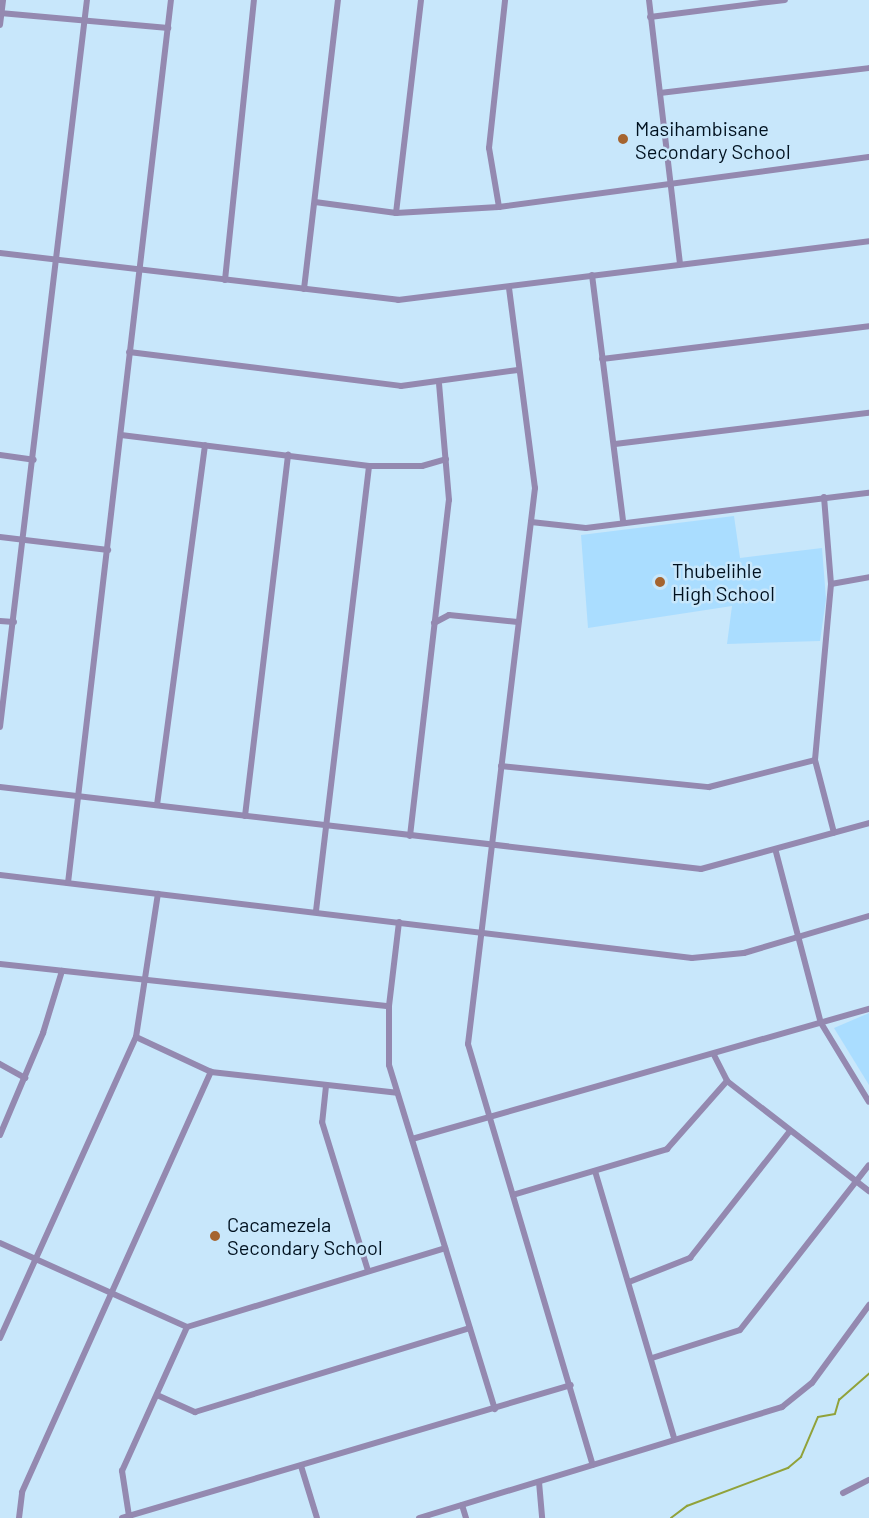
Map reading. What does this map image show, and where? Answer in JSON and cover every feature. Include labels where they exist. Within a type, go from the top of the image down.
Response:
[{"type":"street","points":[[0,25],[3,0]]},
{"type":"street","points":[[0,727],[1,705],[25,539],[87,0]]},
{"type":"street","points":[[68,883],[171,0]]},
{"type":"street","points":[[225,280],[254,0]]},
{"type":"street","points":[[304,289],[338,0]]},
{"type":"street","points":[[396,213],[421,0]]},
{"type":"street","points":[[499,207],[489,148],[505,0]]},
{"type":"street","points":[[649,0],[680,264]]},
{"type":"street","points":[[651,17],[733,3],[785,0]]},
{"type":"street","points":[[1,13],[84,24],[168,28]]},
{"type":"street","points":[[660,93],[869,68]]},
{"type":"street","points":[[315,202],[396,213],[499,207],[672,181],[869,157]]},
{"type":"street","points":[[0,253],[398,300],[509,288],[592,275],[869,241]]},
{"type":"street","points":[[592,275],[623,522]]},
{"type":"street","points":[[509,288],[518,370],[535,478],[491,846],[483,934],[468,1044],[593,1465]]},
{"type":"street","points":[[602,359],[869,326]]},
{"type":"street","points":[[129,352],[381,385],[439,384],[518,370]]},
{"type":"street","points":[[410,836],[448,517],[446,459],[439,384]]},
{"type":"street","points":[[615,444],[869,413]]},
{"type":"street","points":[[121,435],[369,466],[422,466],[446,459]]},
{"type":"street","points":[[157,805],[206,445]]},
{"type":"street","points":[[0,455],[34,460]]},
{"type":"street","points":[[245,816],[288,455]]},
{"type":"street","points":[[316,911],[329,825],[369,466]]},
{"type":"street","points":[[531,522],[580,528],[869,493]]},
{"type":"street","points":[[824,498],[831,584],[815,760],[834,833]]},
{"type":"street","points":[[0,537],[108,550]]},
{"type":"street","points":[[831,584],[869,577]]},
{"type":"street","points":[[434,622],[449,615],[518,622]]},
{"type":"street","points":[[0,621],[14,622]]},
{"type":"street","points":[[501,766],[709,787],[815,760]]},
{"type":"street","points":[[0,787],[700,869],[776,852],[869,823]]},
{"type":"street","points":[[776,852],[821,1023],[869,1102]]},
{"type":"street","points":[[0,875],[316,911],[483,934],[692,958],[744,953],[869,916]]},
{"type":"street","points":[[0,1338],[136,1037],[148,979],[158,894]]},
{"type":"street","points":[[399,922],[387,1043],[397,1094],[495,1409]]},
{"type":"street","points":[[0,964],[389,1006]]},
{"type":"street","points":[[0,1135],[24,1078],[62,971]]},
{"type":"street","points":[[412,1139],[714,1055],[869,1009]]},
{"type":"street","points":[[136,1037],[211,1072],[397,1094]]},
{"type":"street","points":[[714,1055],[727,1081],[789,1132],[869,1191]]},
{"type":"street","points":[[0,1064],[24,1078]]},
{"type":"street","points":[[19,1518],[22,1492],[211,1072]]},
{"type":"street","points":[[513,1195],[672,1146],[727,1081]]},
{"type":"street","points":[[326,1086],[322,1122],[368,1271]]},
{"type":"street","points":[[628,1282],[690,1258],[789,1132]]},
{"type":"street","points":[[652,1358],[740,1330],[869,1165]]},
{"type":"street","points":[[595,1171],[674,1437]]},
{"type":"street","points":[[0,1243],[34,1261],[188,1327],[445,1248]]},
{"type":"street","points":[[419,1518],[792,1402],[869,1305]]},
{"type":"street","points":[[188,1327],[122,1471],[126,1517],[571,1385]]},
{"type":"street","points":[[157,1395],[195,1412],[470,1328]]},
{"type":"street","points":[[301,1466],[317,1518]]},
{"type":"street","points":[[843,1493],[869,1480]]},
{"type":"street","points":[[539,1482],[542,1518]]},
{"type":"street","points":[[462,1505],[466,1518]]},
{"type":"shaded area","name":"Thubelihle High School","points":[[734,516],[740,558],[822,548],[826,599],[820,641],[727,644],[732,606],[588,628],[581,535]]},
{"type":"shaded area","points":[[869,1013],[869,1085],[834,1028]]},
{"type":"waterway","points":[[671,1518],[687,1506],[788,1468],[801,1457],[818,1417],[835,1414],[839,1400],[869,1374]]},
{"type":"place","name":"Masihambisane Secondary School","points":[[623,139]]},
{"type":"place","name":"Thubelihle High School","points":[[660,582]]},
{"type":"place","name":"Cacamezela Secondary School","points":[[215,1236]]}]
